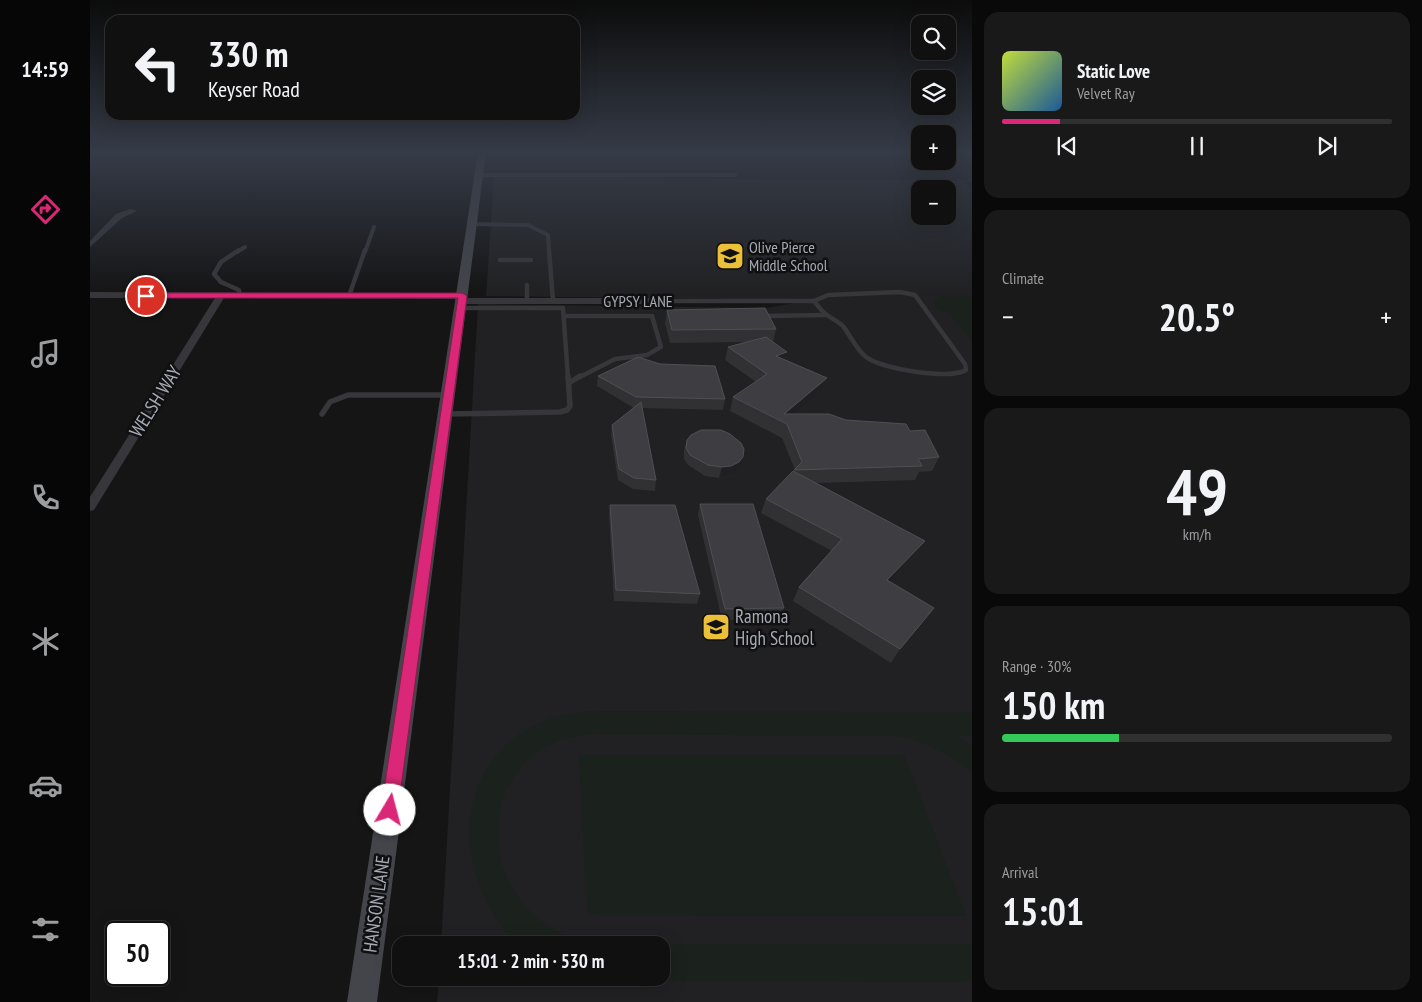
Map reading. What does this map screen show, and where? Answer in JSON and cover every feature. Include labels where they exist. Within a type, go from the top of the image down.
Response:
[{"type":"main road","name":"HANSON LANE","points":[[362,1002],[476,199]]},
{"type":"street","points":[[90,246],[119,216],[133,211]]},
{"type":"street","name":"GYPSY LANE","points":[[90,295],[349,296],[462,302],[670,301]]},
{"type":"street","name":"WELSH WAY","points":[[90,507],[221,296]]},
{"type":"lane","points":[[472,224],[528,224],[548,235],[553,301]]},
{"type":"lane","points":[[349,296],[374,227]]},
{"type":"lane","points":[[240,296],[240,290],[221,283],[215,279],[214,274],[221,262],[245,247]]},
{"type":"lane","points":[[500,260],[531,260]]},
{"type":"lane","points":[[527,301],[528,285]]},
{"type":"lane","name":"GYPSY LANE","points":[[670,301],[814,301],[828,295],[900,292],[915,295],[965,364],[966,370],[959,374],[947,375],[913,371],[875,362],[864,356],[841,324],[826,315]]},
{"type":"lane","points":[[814,301],[826,315]]},
{"type":"lane","points":[[446,414],[567,410],[570,406],[563,308],[462,302]]},
{"type":"lane","points":[[756,316],[826,315]]},
{"type":"lane","points":[[564,316],[652,316],[661,347],[647,355],[615,359],[594,368],[569,383]]},
{"type":"lane","points":[[322,414],[330,402],[348,395],[448,394]]},
{"type":"shaded area","name":"Ramona High School","points":[[493,199],[911,199],[911,225],[956,225],[956,199],[972,199],[972,1002],[437,1002],[438,986],[670,986],[670,936],[442,936],[478,304],[766,308],[795,303],[729,299],[486,296]]},
{"type":"shaded area","points":[[942,296],[972,296],[972,341],[948,313],[937,309],[933,302]]},
{"type":"shaded area","points":[[590,711],[972,712],[972,735],[956,736],[972,746],[972,772],[937,750],[897,736],[591,734],[555,743],[527,761],[509,786],[499,815],[498,847],[507,878],[525,906],[553,929],[568,936],[511,936],[492,911],[476,874],[470,836],[474,800],[488,767],[513,740],[546,720]]},
{"type":"shaded area","points":[[579,755],[904,755],[966,916],[587,915]]},
{"type":"shaded area","points":[[670,944],[972,944],[972,982],[670,981]]},
{"type":"building","points":[[765,308],[776,329],[672,330],[667,310]]},
{"type":"building","points":[[766,337],[787,352],[776,356],[827,378],[784,414],[829,414],[846,420],[906,424],[910,431],[925,430],[939,457],[918,459],[922,466],[794,470],[802,462],[787,424],[733,397],[767,374],[728,347]]},
{"type":"building","points":[[638,357],[660,364],[715,366],[725,399],[636,397],[598,376]]},
{"type":"building","points":[[641,402],[656,480],[634,478],[619,469],[612,425]]},
{"type":"building","points":[[701,430],[721,430],[730,434],[741,443],[744,449],[743,457],[739,462],[731,466],[722,467],[708,465],[690,455],[686,448],[687,440],[691,435]]},
{"type":"building","points":[[793,471],[925,541],[887,580],[934,608],[900,649],[799,587],[842,539],[766,499]]},
{"type":"building","points":[[700,504],[753,504],[784,608],[725,609]]},
{"type":"building","points":[[610,505],[675,505],[700,594],[616,590]]},
{"type":"place","name":"Olive Pierce Middle School","points":[[730,256]]},
{"type":"place","name":"Ramona High School","points":[[716,627]]},
{"type":"route","points":[[146,296],[462,296],[390,810]]}]
